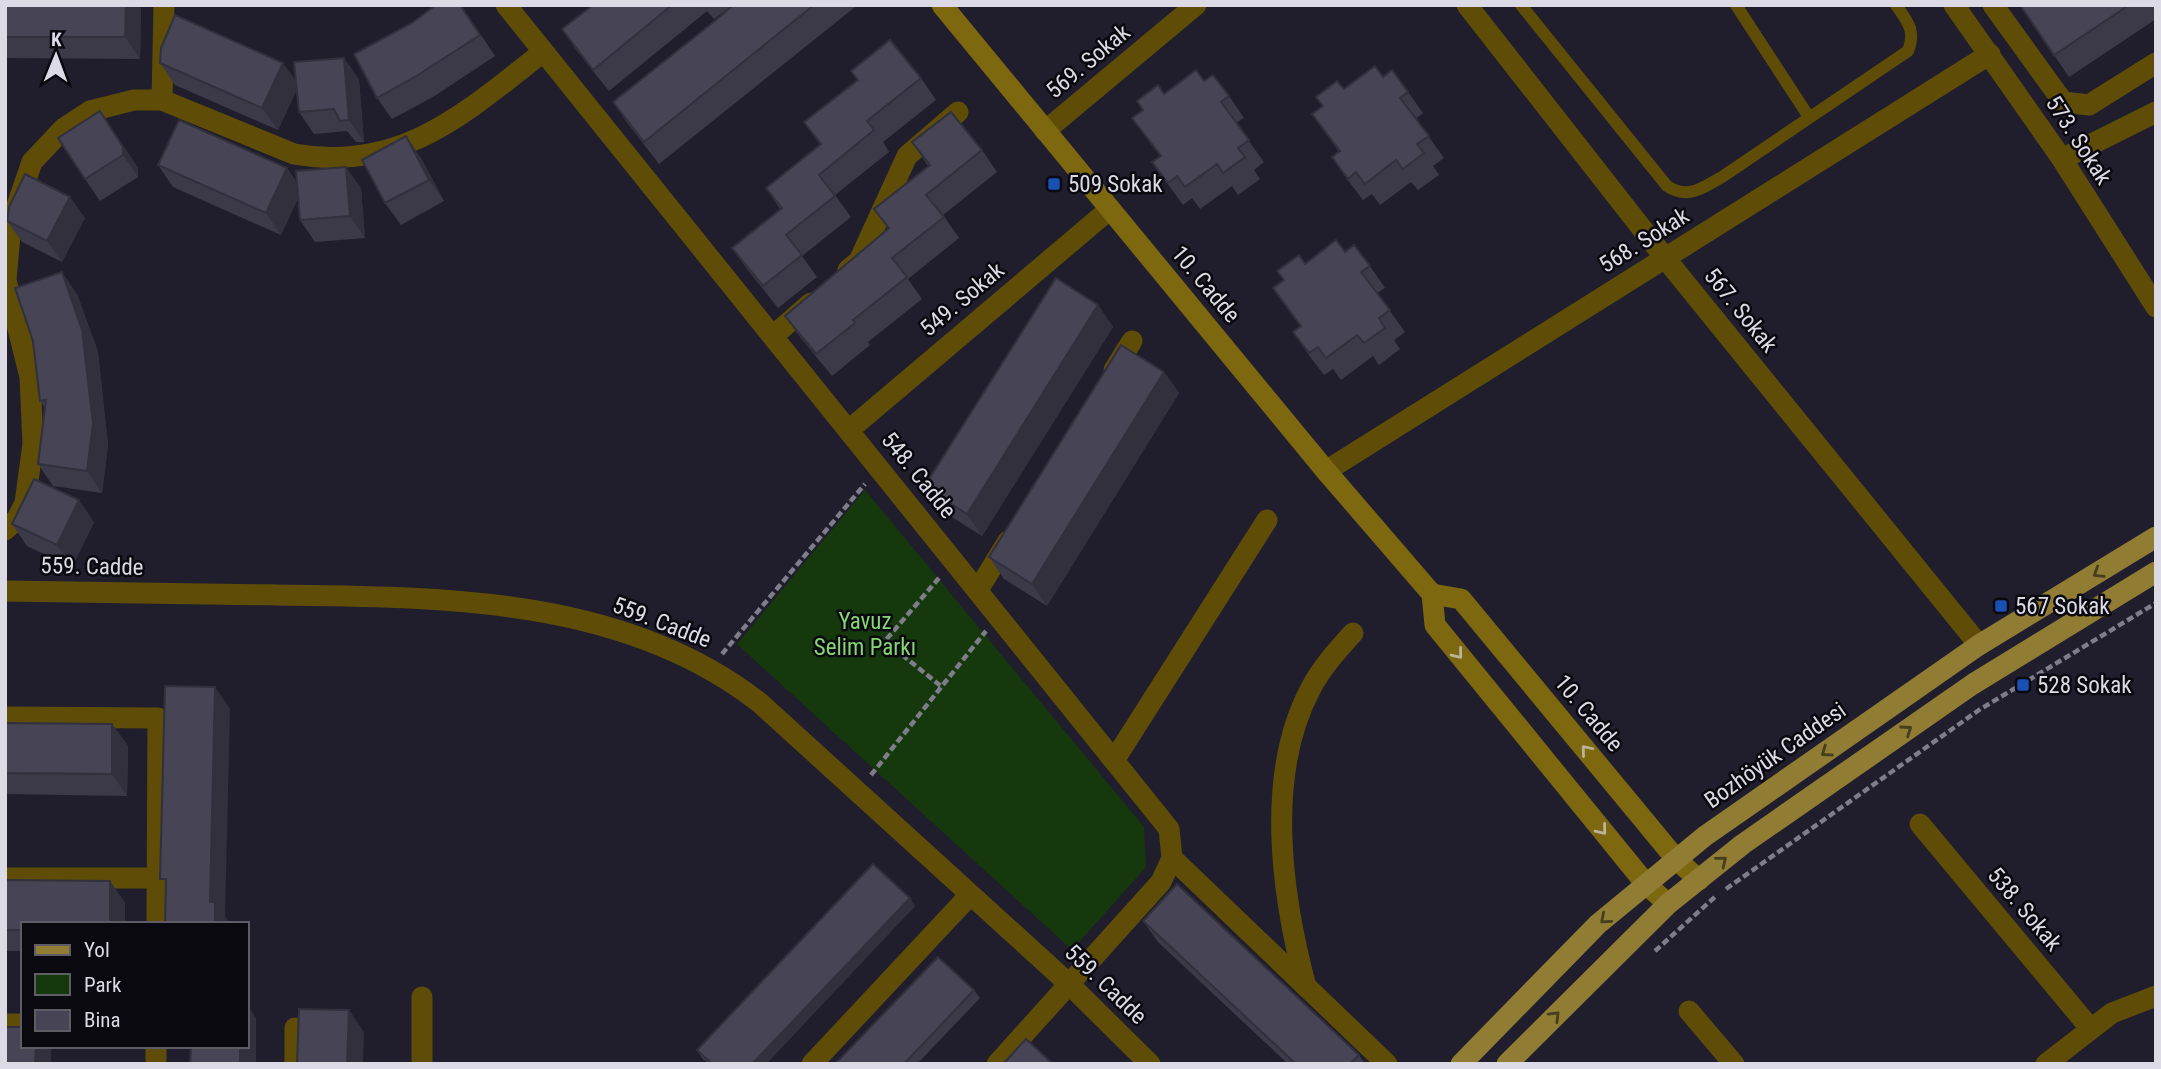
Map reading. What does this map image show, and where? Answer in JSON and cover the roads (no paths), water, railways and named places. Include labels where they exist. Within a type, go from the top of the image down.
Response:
[{"type":"main road","name":"10. Cadde","points":[[942,5],[1326,471],[1432,594],[1461,599],[1676,859],[1699,880]]},
{"type":"main road","name":"Bozhöyük Caddesi","points":[[1461,1064],[1598,924],[1676,859],[1979,645],[2156,537]]},
{"type":"main road","points":[[1507,1064],[1668,904],[1743,844],[1973,684],[2156,572]]},
{"type":"main road","points":[[1432,594],[1435,625],[1646,884],[1668,904]]},
{"type":"street","points":[[162,100],[164,5]]},
{"type":"street","name":"548. Cadde","points":[[506,5],[1115,759],[1169,829],[1172,858]]},
{"type":"street","name":"569. Sokak","points":[[1045,131],[1196,5]]},
{"type":"street","name":"567. Sokak","points":[[1467,5],[1665,258],[1979,645]]},
{"type":"street","name":"573. Sokak","points":[[1954,5],[2062,159],[2156,307]]},
{"type":"street","points":[[1993,5],[2063,102],[2089,104],[2156,63]]},
{"type":"street","points":[[5,530],[17,519],[25,503],[33,444],[30,377],[6,280],[9,235],[17,198],[32,162],[64,128],[90,111],[134,100],[162,100],[294,154],[316,158],[368,155],[415,142],[453,122],[543,52]]},
{"type":"street","name":"568. Sokak","points":[[1326,471],[1990,54]]},
{"type":"street","points":[[773,336],[859,261],[907,156],[958,112]]},
{"type":"street","points":[[2062,159],[2156,112]]},
{"type":"street","name":"549. Sokak","points":[[849,430],[1110,209]]},
{"type":"street","points":[[1103,388],[1132,341]]},
{"type":"street","points":[[978,590],[1022,519]]},
{"type":"street","points":[[1115,759],[1267,520]]},
{"type":"street","name":"559. Cadde","points":[[5,591],[395,596],[540,611],[624,633],[709,669],[760,703],[1069,984],[1150,1064]]},
{"type":"street","points":[[1306,987],[1288,908],[1282,818],[1285,783],[1303,705],[1325,665],[1353,633]]},
{"type":"street","points":[[5,717],[158,718],[157,922]]},
{"type":"street","name":"538. Sokak","points":[[1920,824],[2090,1028]]},
{"type":"street","points":[[997,1064],[1161,882],[1172,858],[1387,1064]]},
{"type":"street","points":[[5,878],[157,878]]},
{"type":"street","points":[[812,1064],[970,895]]},
{"type":"street","points":[[2046,1064],[2112,1013],[2156,996]]},
{"type":"street","points":[[422,997],[422,1064]]},
{"type":"street","points":[[1689,1011],[1734,1064]]},
{"type":"street","points":[[295,1028],[295,1064]]},
{"type":"lane","points":[[1521,5],[1667,186],[1677,192],[1692,194],[1722,177],[1909,51],[1913,39],[1912,29],[1896,5]]},
{"type":"lane","points":[[1736,5],[1809,117]]},
{"type":"place","name":"509 Sokak","points":[[1054,184]]},
{"type":"place","name":"567 Sokak","points":[[2001,606]]},
{"type":"place","name":"528 Sokak","points":[[2023,685]]},
{"type":"park label","name":"Yavuz Selim Parkı","points":[[865,634]]}]
